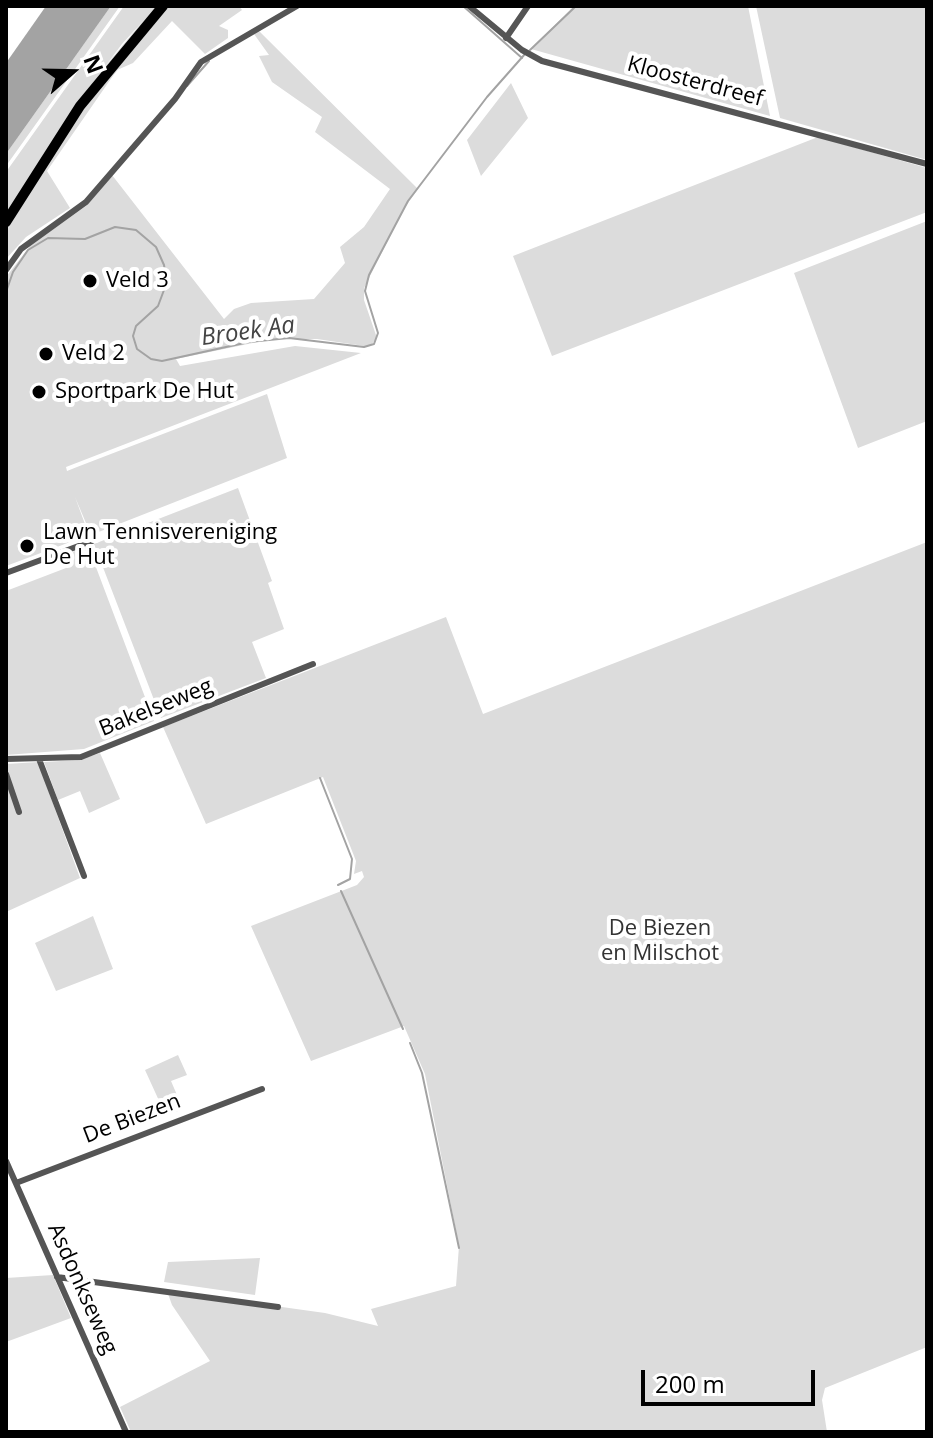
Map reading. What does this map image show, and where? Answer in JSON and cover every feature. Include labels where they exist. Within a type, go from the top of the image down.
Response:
[{"type":"main road","points":[[6,222],[80,106],[163,6]]},
{"type":"street","points":[[6,270],[21,249],[86,202],[175,99],[201,62],[297,6]]},
{"type":"street","name":"Kloosterdreef","points":[[469,6],[506,38],[542,61],[927,164]]},
{"type":"street","points":[[506,38],[528,6]]},
{"type":"street","points":[[6,573],[92,541]]},
{"type":"street","name":"Bakelseweg","points":[[6,759],[81,757],[313,664]]},
{"type":"street","points":[[39,759],[84,876]]},
{"type":"street","points":[[6,774],[19,812]]},
{"type":"street","name":"De Biezen","points":[[16,1183],[262,1089]]},
{"type":"street","name":"Asdonkseweg","points":[[6,1161],[126,1432]]},
{"type":"street","points":[[57,1277],[278,1307]]},
{"type":"green space","points":[[111,6],[120,6],[6,166],[6,154]]},
{"type":"green space","points":[[124,6],[157,6],[122,44],[71,112],[6,214],[6,172]]},
{"type":"green space","points":[[169,6],[239,6],[242,10],[219,26],[228,30],[228,38],[205,54],[172,21],[133,63],[117,70],[47,171],[70,208],[26,237],[6,259],[6,231],[31,188],[78,117]]},
{"type":"green space","points":[[574,6],[748,6],[770,116],[531,49]]},
{"type":"green space","points":[[756,6],[927,6],[927,160],[780,118]]},
{"type":"green space","points":[[259,31],[418,189],[403,210],[364,288],[364,300],[377,338],[370,346],[317,339],[272,339],[176,359],[180,366],[295,346],[361,353],[66,467],[67,471],[267,394],[287,458],[91,535],[75,497],[89,535],[6,566],[6,277],[30,246],[86,206],[112,175],[224,319],[234,309],[251,303],[314,299],[345,263],[340,247],[364,227],[390,189],[315,132],[322,117],[272,82],[259,56],[269,55],[254,34]]},
{"type":"green space","points":[[511,83],[528,118],[481,176],[467,140]]},
{"type":"green space","points":[[818,137],[927,168],[927,212],[552,356],[513,256]]},
{"type":"green space","points":[[927,221],[927,421],[858,448],[794,273]]},
{"type":"green space","points":[[238,488],[272,581],[268,583],[284,629],[252,642],[266,678],[161,718],[94,544]]},
{"type":"green space","name":"De Biezen en Milschot","points":[[927,542],[927,1347],[825,1388],[822,1400],[827,1432],[131,1432],[120,1407],[210,1361],[172,1305],[167,1291],[325,1313],[378,1326],[371,1309],[456,1286],[459,1246],[425,1074],[404,1026],[311,1061],[251,926],[357,885],[364,877],[362,871],[354,874],[356,861],[323,777],[206,824],[163,727],[446,617],[483,714]]},
{"type":"green space","points":[[88,546],[154,721],[84,749],[6,755],[6,591],[66,568],[62,556]]},
{"type":"green space","points":[[100,753],[120,799],[89,813],[80,791],[58,800],[44,762],[79,760]]},
{"type":"green space","points":[[38,762],[80,878],[6,912],[6,764]]},
{"type":"green space","points":[[93,916],[113,969],[56,991],[35,943]]},
{"type":"green space","points":[[178,1055],[187,1075],[171,1081],[183,1109],[166,1116],[145,1070]]},
{"type":"green space","points":[[260,1258],[255,1295],[164,1282],[168,1262]]},
{"type":"green space","points":[[53,1275],[71,1318],[6,1342],[6,1278]]},
{"type":"shaded area","points":[[46,6],[111,6],[6,154],[6,63]]},
{"type":"waterway","points":[[463,6],[522,58]]},
{"type":"waterway","name":"Broek Aa","points":[[530,50],[576,6]]},
{"type":"waterway","name":"Broek Aa","points":[[6,292],[13,272],[28,250],[48,238],[85,239],[115,227],[136,230],[156,247],[164,265],[167,282],[158,306],[136,326],[133,336],[137,349],[151,359],[162,361],[249,342],[289,338],[364,347],[374,344],[378,333],[365,291],[369,275],[408,201],[487,97],[525,54]]},
{"type":"waterway","points":[[187,86],[209,61]]},
{"type":"waterway","points":[[320,778],[352,859],[350,879],[338,885]]},
{"type":"waterway","points":[[341,891],[403,1029]]},
{"type":"waterway","points":[[410,1043],[422,1073],[459,1248]]},
{"type":"place","name":"Veld 3","points":[[90,281]]},
{"type":"place","name":"Veld 2","points":[[46,354]]},
{"type":"place","name":"Sportpark De Hut","points":[[39,392]]},
{"type":"place","name":"Lawn Tennisvereniging De Hut","points":[[27,546]]}]
